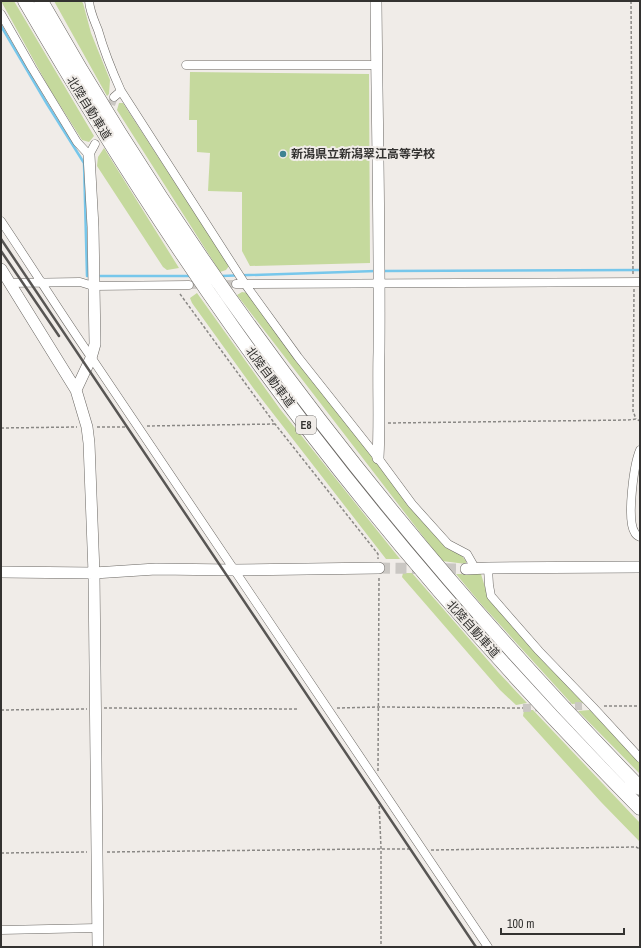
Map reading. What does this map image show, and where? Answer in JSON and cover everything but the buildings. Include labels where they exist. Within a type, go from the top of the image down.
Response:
[{"type":"highway","name":"北陸自動車道","points":[[25,1],[83,100],[163,225],[235,330],[326,452],[427,576],[484,641],[640,808]]},
{"type":"highway","name":"北陸自動車道","points":[[41,1],[126,144],[205,263],[247,323],[330,434],[390,510],[497,636],[640,788]]},
{"type":"street","points":[[88,1],[90,12],[97,28],[118,94],[154,145],[245,284],[298,356],[412,504],[448,544],[467,554],[470,569],[640,567]]},
{"type":"street","points":[[376,1],[380,424],[378,458]]},
{"type":"street","points":[[1,14],[77,142],[89,155]]},
{"type":"street","points":[[186,66],[376,65]]},
{"type":"street","points":[[76,390],[91,358],[95,344],[93,227],[89,155],[95,144]]},
{"type":"street","points":[[1,221],[326,709],[488,947]]},
{"type":"street","points":[[1,269],[76,390],[87,427],[89,443],[94,573],[98,947]]},
{"type":"street","points":[[10,283],[80,282],[93,286],[189,285]]},
{"type":"street","points":[[236,284],[637,282]]},
{"type":"street","points":[[640,450],[632,485],[631,516],[634,533],[640,537]]},
{"type":"street","points":[[1,572],[94,573],[156,569],[233,570],[379,568]]},
{"type":"street","points":[[488,568],[491,596],[539,652],[640,758]]},
{"type":"street","points":[[1,930],[97,928]]},
{"type":"path","points":[[631,1],[637,282],[633,411],[636,419]]},
{"type":"path","points":[[179,284],[180,293],[275,424],[378,554],[378,785],[381,848],[382,947]]},
{"type":"path","points":[[380,424],[636,419],[640,421]]},
{"type":"path","points":[[1,428],[275,424]]},
{"type":"path","points":[[593,707],[640,706]]},
{"type":"path","points":[[326,709],[378,707],[523,708]]},
{"type":"path","points":[[1,710],[96,708],[299,708]]},
{"type":"path","points":[[1,853],[381,848],[421,850],[636,847],[640,849]]},
{"type":"green space","points":[[1,1],[14,1],[94,136],[89,142],[82,140],[49,88]]},
{"type":"green space","points":[[54,1],[81,1],[83,3],[91,33],[110,80],[109,94],[107,96]]},
{"type":"green space","name":"新潟県立新潟翠江高等学校","points":[[190,72],[369,74],[370,263],[250,266],[242,251],[242,192],[208,191],[210,153],[197,152],[197,120],[189,120]]},
{"type":"green space","points":[[119,103],[123,103],[229,266],[226,270],[220,272],[117,110]]},
{"type":"green space","points":[[104,148],[179,268],[167,270],[163,267],[97,166],[98,157]]},
{"type":"green space","points":[[242,292],[248,293],[409,506],[446,548],[461,555],[466,561],[466,564],[442,561],[237,295]]},
{"type":"green space","points":[[197,293],[280,409],[400,559],[386,559],[254,389],[192,303],[190,298]]},
{"type":"green space","points":[[403,573],[412,573],[527,703],[516,705],[500,690],[402,577]]},
{"type":"green space","points":[[456,574],[481,574],[488,597],[586,703],[572,704],[481,604]]},
{"type":"green space","points":[[524,710],[533,710],[640,823],[640,842],[601,802],[523,716]]},
{"type":"green space","points":[[590,710],[640,763],[640,774],[578,711]]},
{"type":"waterway","points":[[1,26],[84,163],[87,276],[92,276]]},
{"type":"waterway","points":[[383,271],[640,270]]},
{"type":"waterway","points":[[221,276],[376,271]]},
{"type":"waterway","points":[[97,276],[192,276]]},
{"type":"tunnel","points":[[107,116],[114,97]]},
{"type":"tunnel","points":[[189,285],[236,284]]},
{"type":"tunnel","points":[[379,568],[466,569]]},
{"type":"tunnel","points":[[563,707],[582,706]]},
{"type":"tunnel","points":[[523,708],[545,707]]},
{"type":"railway","points":[[1,239],[476,947]]},
{"type":"railway","points":[[1,251],[59,336]]},
{"type":"place","name":"新潟県立新潟翠江高等学校","points":[[283,154]]}]
